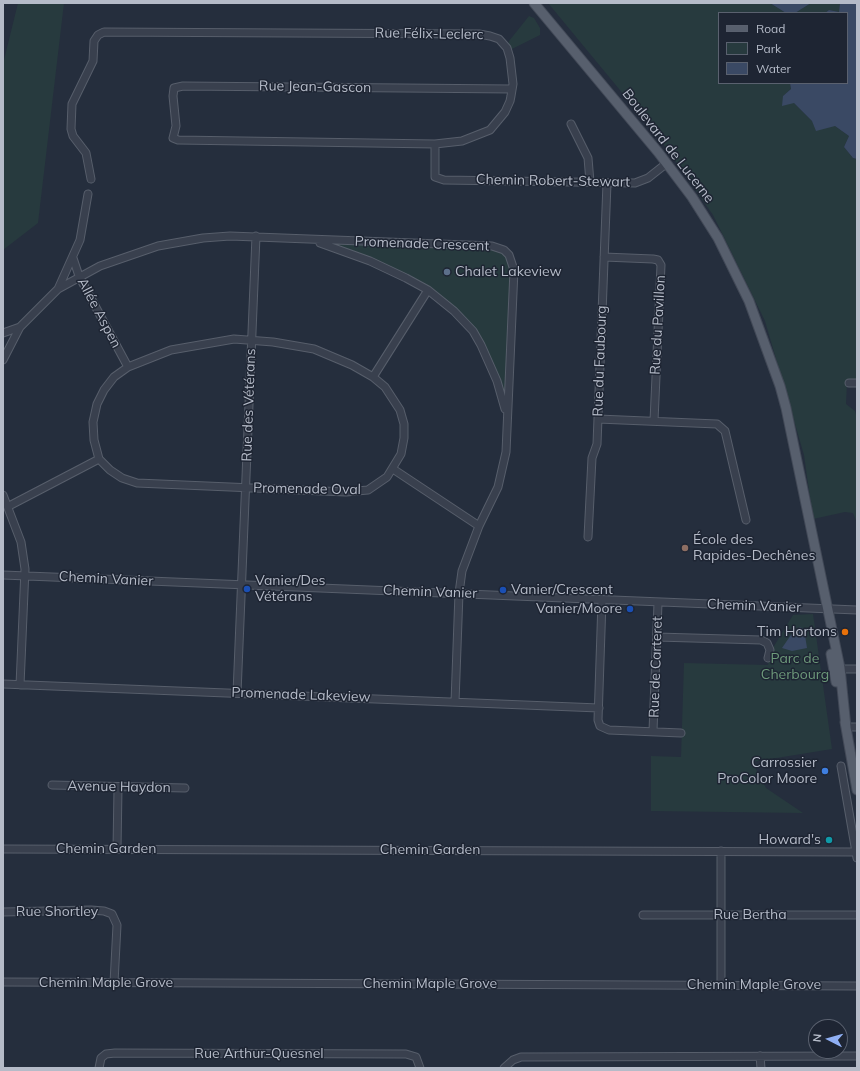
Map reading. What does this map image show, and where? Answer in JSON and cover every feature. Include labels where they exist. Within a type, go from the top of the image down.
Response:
[{"type":"main road","name":"Boulevard de Lucerne","points":[[534,3],[667,163],[706,219],[749,301],[780,386],[806,506],[837,669],[857,790]]},
{"type":"street","name":"Rue Félix-Leclerc","points":[[91,178],[86,153],[73,136],[71,129],[72,104],[93,61],[94,41],[98,35],[104,32],[485,34],[500,40],[507,48],[511,63],[512,89],[510,101],[505,112],[490,130],[462,141],[434,144],[178,140]]},
{"type":"street","name":"Rue Jean-Gascon","points":[[178,140],[173,138],[176,126],[173,96],[174,88],[183,86],[512,89]]},
{"type":"street","points":[[571,124],[588,158],[590,182]]},
{"type":"street","name":"Chemin Robert-Stewart","points":[[434,144],[435,177],[444,180],[607,183],[639,182],[667,163]]},
{"type":"street","name":"Rue du Faubourg","points":[[588,537],[592,458],[597,448],[607,183]]},
{"type":"street","points":[[58,289],[80,240],[88,194]]},
{"type":"street","name":"Promenade Crescent","points":[[3,360],[20,327],[58,289],[80,276],[121,258],[158,246],[203,238],[256,236],[312,240],[492,246],[504,250],[511,258],[514,270],[506,452],[498,487],[479,526],[462,571],[459,593],[455,702]]},
{"type":"street","name":"Rue des Vétérans","points":[[237,693],[256,236]]},
{"type":"street","name":"Promenade Crescent","points":[[312,240],[376,264],[428,290],[454,311],[476,335],[489,359],[508,419]]},
{"type":"street","name":"Rue du Pavillon","points":[[604,257],[653,258],[658,260],[661,265],[654,420]]},
{"type":"street","name":"Allée Aspen","points":[[73,258],[80,276],[128,367]]},
{"type":"street","points":[[373,376],[428,290]]},
{"type":"street","points":[[3,333],[20,327]]},
{"type":"street","name":"Promenade Oval","points":[[252,340],[293,344],[314,349],[340,359],[373,376],[393,397],[400,410],[404,424],[404,438],[401,454],[388,477],[368,490],[358,491],[137,483],[122,478],[110,470],[99,459],[94,440],[93,422],[97,404],[104,390],[114,377],[128,367],[171,350],[215,342],[252,340]]},
{"type":"street","points":[[849,383],[857,383]]},
{"type":"street","points":[[598,419],[654,420],[717,424],[725,431],[746,520]]},
{"type":"street","points":[[8,506],[99,459]]},
{"type":"street","points":[[393,469],[479,526]]},
{"type":"street","points":[[3,495],[21,542],[25,575],[20,685]]},
{"type":"street","name":"Chemin Vanier","points":[[3,575],[459,593],[602,601],[857,610]]},
{"type":"street","points":[[602,601],[599,723],[605,730],[681,733]]},
{"type":"street","name":"Rue de Carteret","points":[[653,731],[658,603]]},
{"type":"street","points":[[657,637],[761,640],[766,643],[770,650],[768,658]]},
{"type":"street","points":[[837,669],[857,669]]},
{"type":"street","name":"Promenade Lakeview","points":[[3,684],[599,708]]},
{"type":"street","points":[[846,727],[857,727]]},
{"type":"street","points":[[841,766],[857,854]]},
{"type":"street","name":"Avenue Haydon","points":[[52,785],[118,788],[185,788]]},
{"type":"street","points":[[118,788],[118,849]]},
{"type":"street","name":"Chemin Garden","points":[[3,849],[721,852],[857,854]]},
{"type":"street","points":[[720,985],[721,852]]},
{"type":"street","name":"Rue Shortley","points":[[3,912],[91,910],[104,911],[112,914],[117,925],[114,983]]},
{"type":"street","name":"Rue Bertha","points":[[643,915],[857,915]]},
{"type":"street","name":"Chemin Maple Grove","points":[[3,982],[857,986]]},
{"type":"street","name":"Rue Arthur-Quesnel","points":[[99,1068],[101,1058],[106,1054],[116,1052],[406,1054],[416,1057],[420,1068]]},
{"type":"street","points":[[760,1056],[760,1068]]},
{"type":"street","points":[[504,1068],[513,1060],[521,1057],[857,1056]]},
{"type":"green space","points":[[18,3],[64,3],[38,223],[3,250],[3,64]]},
{"type":"green space","points":[[548,3],[770,3],[784,12],[718,12],[718,84],[790,84],[791,89],[783,96],[794,103],[812,121],[835,126],[849,136],[844,147],[853,158],[857,159],[857,382],[847,383],[846,404],[855,411],[857,418],[857,523],[853,513],[845,512],[813,519],[804,455],[765,321],[713,215],[657,135]]},
{"type":"green space","points":[[811,3],[840,3],[839,12],[829,10],[826,12],[797,12]]},
{"type":"green space","points":[[529,16],[534,18],[540,28],[540,35],[508,51],[507,48],[509,41]]},
{"type":"green space","points":[[312,240],[499,248],[513,262],[508,419],[497,381],[466,322],[406,278]]},
{"type":"green space","name":"Parc de Cherbourg","points":[[813,614],[832,749],[752,762],[766,788],[803,813],[651,811],[651,756],[681,757],[684,663],[768,665],[771,651],[793,615]]},
{"type":"water","points":[[770,3],[811,3],[797,12],[784,12]]},
{"type":"water","points":[[840,3],[857,3],[857,159],[853,158],[844,147],[849,136],[835,126],[816,131],[812,121],[794,103],[782,106],[783,96],[791,89],[790,84],[848,84],[848,12],[839,12]]},
{"type":"water","points":[[829,10],[839,12],[826,12]]},
{"type":"water","points":[[800,627],[804,629],[807,648],[792,651],[782,648],[793,632]]},
{"type":"place","name":"Chalet Lakeview","points":[[447,272]]},
{"type":"place","name":"École des Rapides-Dechênes","points":[[685,548]]},
{"type":"place","name":"Vanier/Des Vétérans","points":[[247,589]]},
{"type":"place","name":"Vanier/Crescent","points":[[503,590]]},
{"type":"place","name":"Vanier/Moore","points":[[630,609]]},
{"type":"place","name":"Tim Hortons","points":[[845,632]]},
{"type":"place","name":"Carrossier ProColor Moore","points":[[825,771]]},
{"type":"place","name":"Howard's","points":[[829,840]]}]
